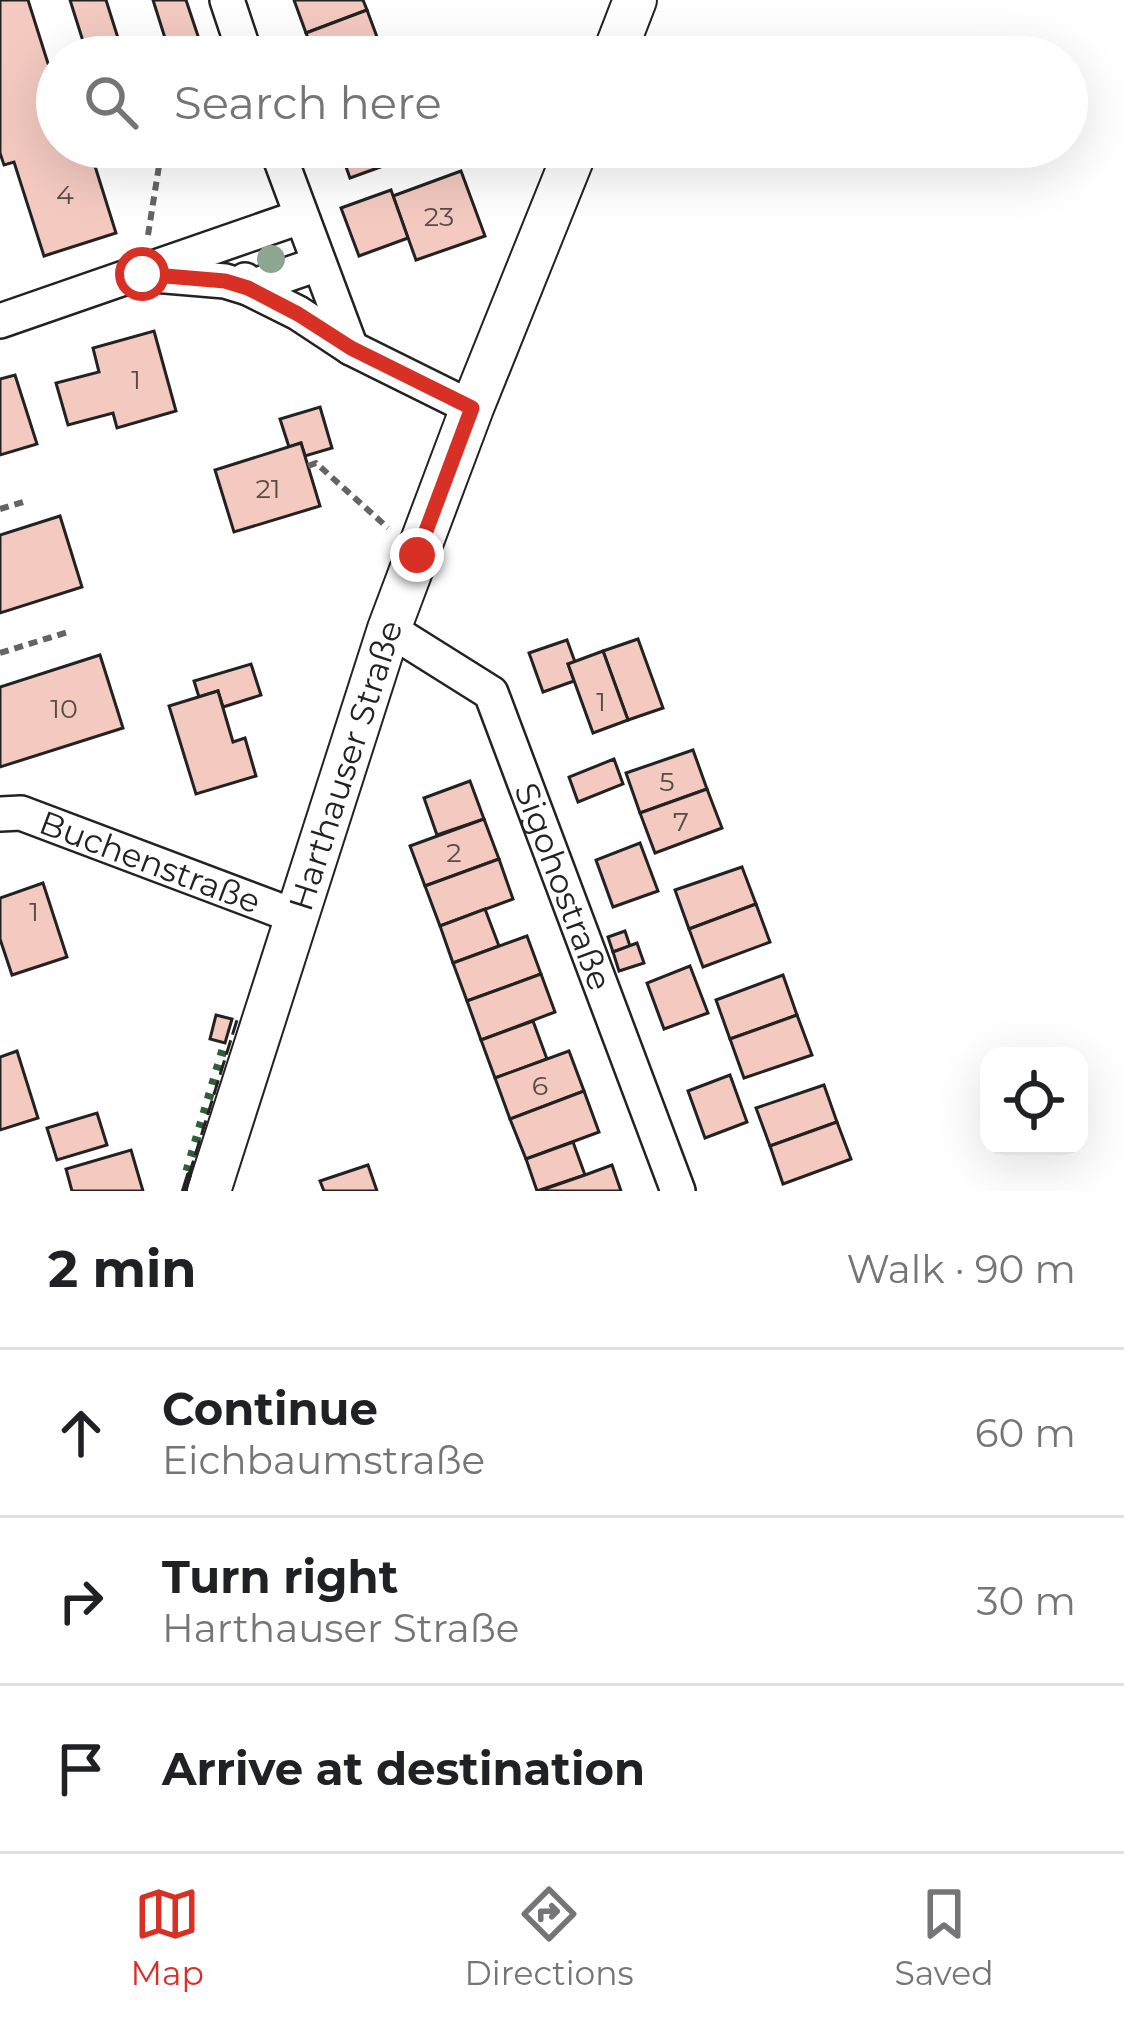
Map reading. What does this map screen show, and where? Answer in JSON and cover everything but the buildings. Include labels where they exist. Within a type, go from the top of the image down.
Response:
[{"type":"street","points":[[227,0],[239,36]]},
{"type":"street","points":[[621,36],[635,0]]},
{"type":"street","points":[[284,168],[351,348]]},
{"type":"street","name":"Harthauser Straße","points":[[209,1191],[389,629],[569,168]]},
{"type":"street","points":[[0,321],[301,217]]},
{"type":"street","points":[[229,239],[248,288]]},
{"type":"street","points":[[248,288],[318,265]]},
{"type":"street","points":[[142,274],[225,281],[248,288],[351,348],[472,408]]},
{"type":"street","name":"Sigohostraße","points":[[389,629],[491,693],[678,1191]]},
{"type":"street","name":"Buchenstraße","points":[[0,814],[21,813],[297,917]]},
{"type":"path","points":[[142,274],[159,168]]},
{"type":"path","points":[[308,466],[316,463],[393,533]]},
{"type":"path","points":[[0,509],[27,501]]},
{"type":"path","points":[[0,653],[68,632]]},
{"type":"hedge","points":[[187,1171],[225,1043]]},
{"type":"fence","points":[[189,1175],[237,1020]]},
{"type":"wall","points":[[184,1191],[189,1175]]},
{"type":"route","points":[[142,274],[225,281],[248,288],[351,348],[472,408],[417,555]]}]
